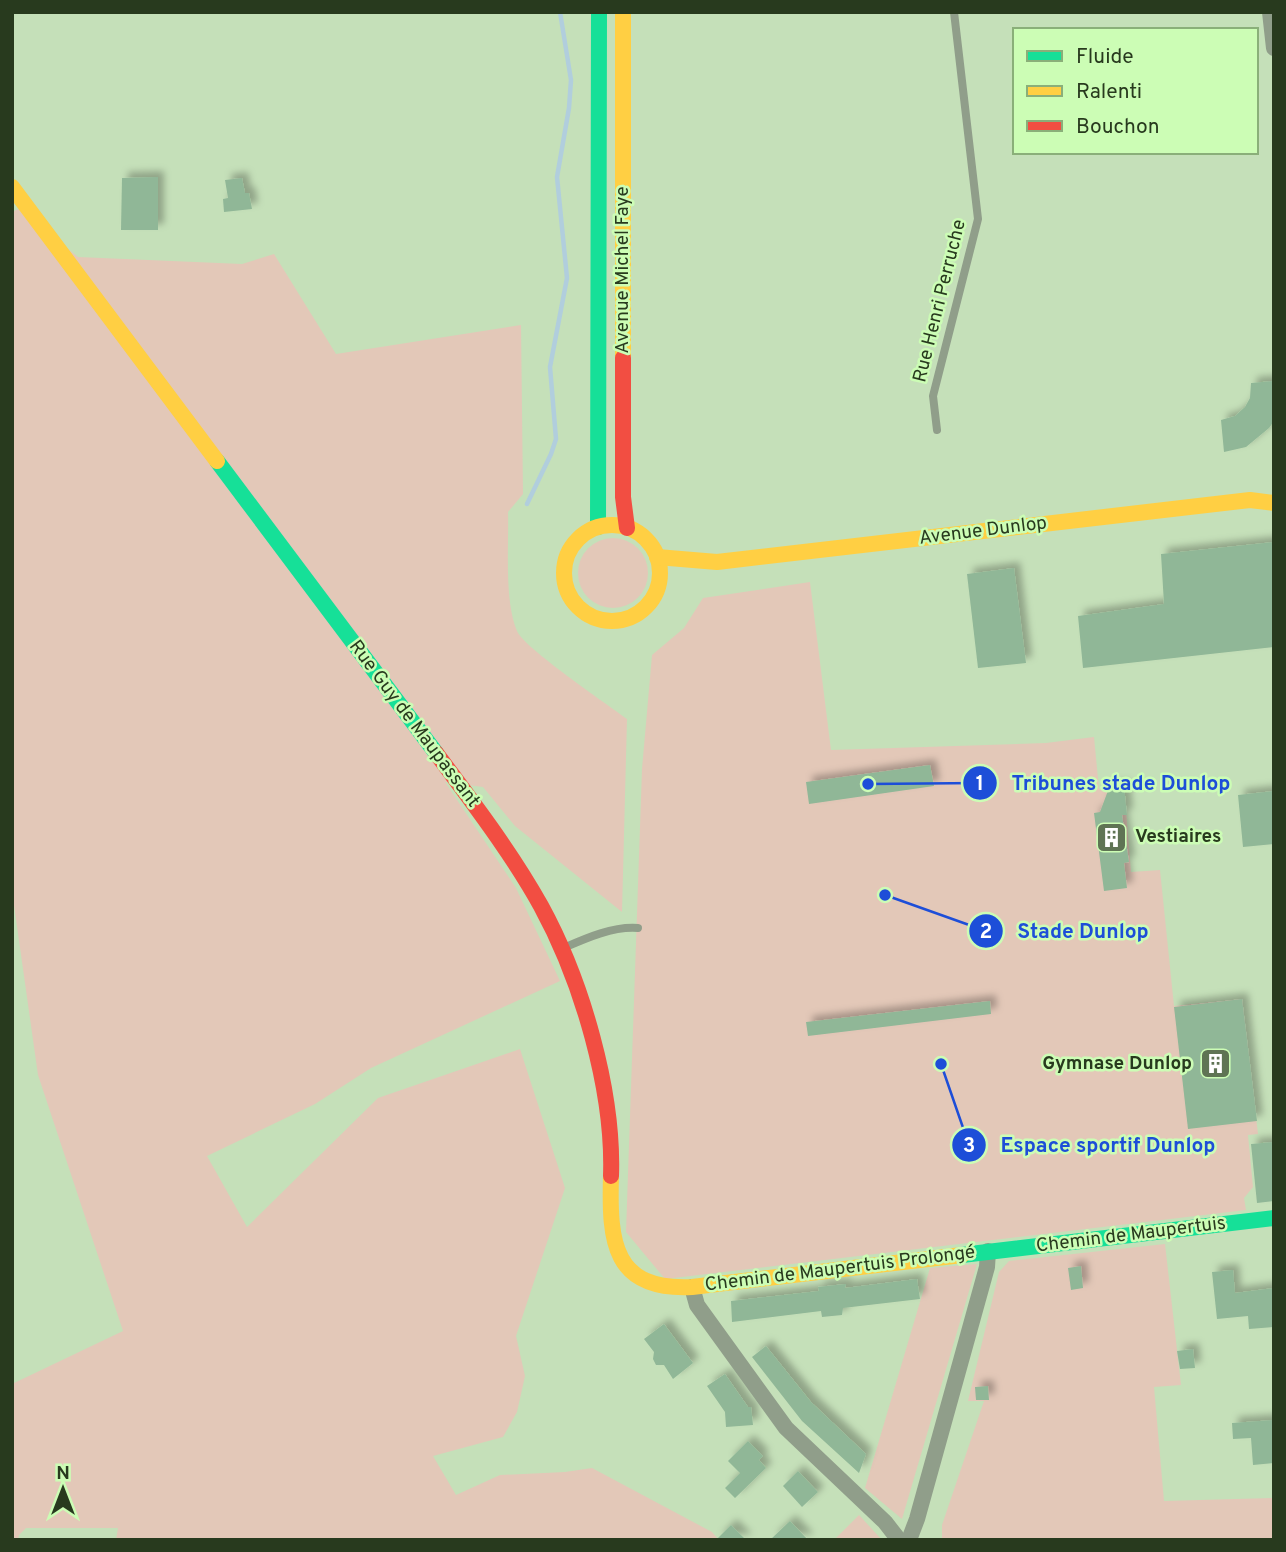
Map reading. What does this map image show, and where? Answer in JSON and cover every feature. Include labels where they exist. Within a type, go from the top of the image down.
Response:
[{"type":"street","name":"Avenue Michel Faye","points":[[598,527],[599,12]]},
{"type":"street","name":"Avenue Michel Faye","points":[[623,12],[623,497],[627,528]]},
{"type":"street","points":[[1270,12],[1274,48]]},
{"type":"street","name":"Rue Guy de Maupassant","points":[[12,187],[496,832],[542,909],[574,980],[600,1069],[610,1122],[613,1228],[620,1258],[633,1276],[649,1286],[692,1287]]},
{"type":"street","name":"Avenue Dunlop","points":[[1250,500],[1274,487]]},
{"type":"street","name":"Avenue Dunlop","points":[[657,557],[717,562],[1250,500],[1274,503]]},
{"type":"street","points":[[598,527],[627,528],[640,534],[650,544],[657,557],[659,585],[652,600],[640,612],[626,620],[609,622],[593,618],[579,608],[569,595],[564,579],[565,562],[572,547],[583,535],[598,527]]},
{"type":"street","name":"Avenue Dunlop","points":[[659,585],[717,562]]},
{"type":"street","name":"Chemin de Maupertuis","points":[[988,1251],[1274,1218]]},
{"type":"street","points":[[909,1540],[987,1267],[988,1251]]},
{"type":"street","name":"Chemin de Maupertuis Prolongé","points":[[692,1287],[988,1251]]},
{"type":"street","points":[[692,1287],[697,1305],[779,1419],[885,1522],[899,1540]]},
{"type":"lane","name":"Rue Henri Perruche","points":[[937,430],[933,396],[978,219],[954,12]]},
{"type":"lane","points":[[560,949],[588,937],[622,928],[638,928]]},
{"type":"shaded area","points":[[18,209],[78,257],[242,264],[274,254],[336,354],[521,325],[523,494],[508,512],[510,604],[517,631],[534,650],[627,719],[622,912],[515,826],[483,787],[445,782],[516,888],[560,981],[371,1068],[315,1104],[207,1156],[247,1227],[378,1098],[520,1049],[565,1188],[516,1336],[525,1376],[517,1412],[503,1437],[433,1456],[456,1495],[500,1475],[592,1468],[712,1532],[719,1540],[116,1540],[118,1528],[26,1528],[18,1540],[12,1540],[12,1384],[123,1331],[38,1075],[12,891],[12,212]]},
{"type":"shaded area","points":[[613,538],[638,548],[648,573],[638,598],[613,608],[588,598],[578,573],[588,548]]},
{"type":"shaded area","points":[[810,582],[831,750],[1046,743],[1094,737],[1099,789],[1124,786],[1131,872],[1160,870],[1174,1006],[1242,999],[1258,1134],[1248,1135],[1253,1187],[1244,1198],[1246,1210],[665,1279],[626,1232],[642,769],[652,655],[684,628],[703,598]]},
{"type":"shaded area","points":[[1165,1244],[1181,1385],[1154,1387],[1164,1501],[1274,1498],[1274,1540],[942,1540],[942,1525],[984,1401],[968,1401],[999,1272],[1009,1261]]},
{"type":"shaded area","points":[[977,1264],[902,1519],[865,1488],[930,1268]]},
{"type":"shaded area","points":[[859,1515],[882,1540],[834,1540]]},
{"type":"building","points":[[158,177],[158,230],[121,230],[122,178]]},
{"type":"building","points":[[242,178],[252,209],[224,212],[223,199],[228,198],[225,180]]},
{"type":"building","points":[[1274,381],[1274,421],[1246,447],[1224,452],[1221,420],[1235,416],[1245,407],[1250,398],[1251,383]]},
{"type":"building","points":[[1274,542],[1274,647],[1083,668],[1078,616],[1164,604],[1161,554]]},
{"type":"building","points":[[1014,568],[1026,663],[978,668],[967,574]]},
{"type":"building","points":[[930,765],[934,786],[809,804],[806,782]]},
{"type":"building","name":"Vestiaires","points":[[1124,786],[1127,815],[1122,815],[1129,862],[1124,863],[1127,888],[1104,891],[1094,813],[1100,812],[1109,788]]},
{"type":"building","points":[[1274,791],[1274,844],[1243,847],[1238,795]]},
{"type":"building","name":"Gymnase Dunlop","points":[[1242,999],[1257,1121],[1188,1129],[1174,1007]]},
{"type":"building","points":[[990,1001],[991,1014],[808,1036],[806,1022]]},
{"type":"building","points":[[1274,1142],[1274,1201],[1257,1203],[1251,1144]]},
{"type":"building","points":[[1081,1266],[1083,1288],[1071,1290],[1068,1268]]},
{"type":"building","points":[[1233,1270],[1235,1293],[1274,1288],[1274,1327],[1249,1329],[1248,1316],[1217,1319],[1212,1272]]},
{"type":"building","points":[[917,1279],[920,1299],[843,1308],[842,1315],[822,1317],[821,1311],[732,1322],[731,1301],[819,1291],[818,1287],[846,1284],[845,1288]]},
{"type":"building","points":[[664,1324],[693,1363],[673,1379],[664,1365],[656,1365],[654,1352],[644,1339]]},
{"type":"building","points":[[766,1346],[811,1402],[866,1454],[859,1473],[802,1421],[752,1357]]},
{"type":"building","points":[[1193,1349],[1195,1368],[1180,1369],[1177,1351]]},
{"type":"building","points":[[725,1374],[748,1407],[751,1407],[753,1425],[726,1427],[725,1412],[707,1386]]},
{"type":"building","points":[[988,1386],[989,1400],[976,1400],[975,1387]]},
{"type":"building","points":[[1274,1420],[1274,1463],[1253,1465],[1251,1438],[1233,1439],[1232,1423]]},
{"type":"building","points":[[748,1441],[763,1456],[759,1460],[766,1468],[735,1498],[725,1488],[740,1473],[728,1461]]},
{"type":"building","points":[[798,1471],[818,1492],[802,1507],[783,1486]]},
{"type":"building","points":[[790,1521],[808,1540],[770,1540]]},
{"type":"building","points":[[731,1525],[746,1540],[716,1540]]},
{"type":"waterway","points":[[527,504],[556,439],[550,367],[567,278],[557,177],[571,80],[560,12]]},
{"type":"traffic: fast","points":[[598,527],[599,12]]},
{"type":"traffic: fast","points":[[217,461],[436,753]]},
{"type":"traffic: fast","points":[[962,1255],[1274,1218]]},
{"type":"traffic: slow","points":[[623,12],[623,358]]},
{"type":"traffic: slow","points":[[12,187],[217,461]]},
{"type":"traffic: slow","points":[[657,557],[717,562],[1250,500],[1274,503]]},
{"type":"traffic: slow","points":[[612,525],[630,529],[646,539],[656,555],[660,573],[656,591],[646,607],[630,617],[612,621],[594,617],[578,607],[568,591],[564,573],[568,555],[578,539],[594,529],[612,525]]},
{"type":"traffic: slow","points":[[611,1176],[612,1222],[621,1258],[631,1271],[646,1281],[666,1286],[692,1287],[962,1255]]},
{"type":"traffic: jam","points":[[623,358],[623,497],[627,528]]},
{"type":"traffic: jam","points":[[436,753],[517,866],[541,906],[570,968],[593,1037],[601,1073],[611,1143],[611,1176]]},
{"type":"place","name":"Tribunes stade Dunlop","points":[[868,784]]},
{"type":"place","name":"Vestiaires","points":[[1112,837]]},
{"type":"place","name":"Stade Dunlop","points":[[885,895]]},
{"type":"place","name":"Espace sportif Dunlop","points":[[941,1064]]},
{"type":"place","name":"Gymnase Dunlop","points":[[1215,1064]]}]
